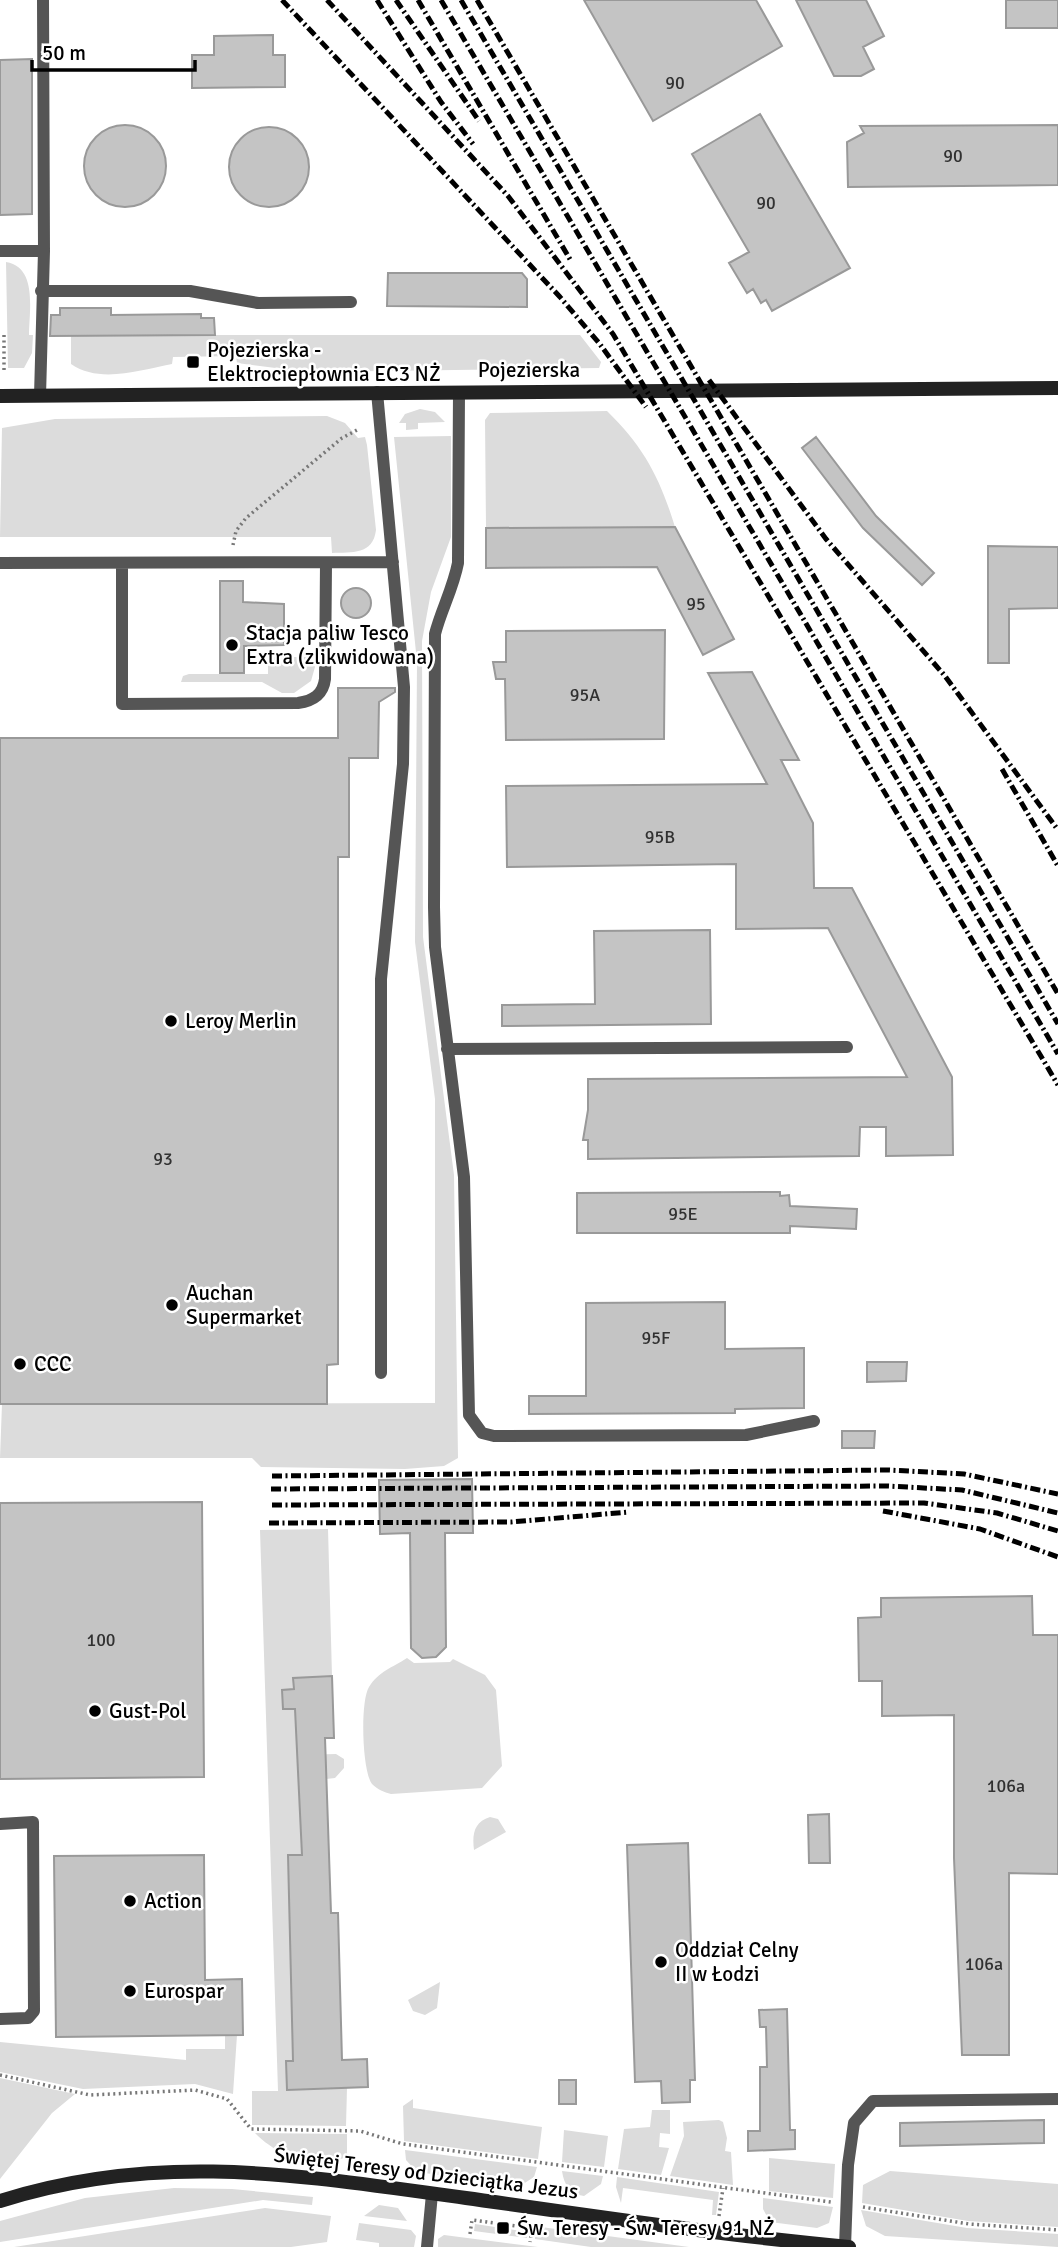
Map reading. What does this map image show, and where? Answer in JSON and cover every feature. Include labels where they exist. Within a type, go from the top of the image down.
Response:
[{"type":"street","name":"Pojezierska","points":[[0,396],[1058,388]]},
{"type":"street","name":"Świętej Teresy od Dzieciątka Jezus","points":[[0,2201],[89,2178],[162,2171],[294,2176],[800,2245],[847,2247]]},
{"type":"lane","points":[[40,396],[44,251],[43,0]]},
{"type":"lane","points":[[0,251],[44,251]]},
{"type":"lane","points":[[41,291],[190,291],[258,303],[351,302]]},
{"type":"lane","points":[[459,392],[458,564],[454,587],[439,618],[435,634],[435,947],[464,1177],[468,1403],[474,1426],[482,1433],[494,1436],[746,1435],[814,1421]]},
{"type":"lane","points":[[377,393],[402,657],[403,764],[381,979],[381,1373]]},
{"type":"lane","points":[[0,563],[393,562]]},
{"type":"lane","points":[[122,563],[122,704],[298,703],[314,698],[323,688],[326,679],[326,564]]},
{"type":"lane","points":[[447,1049],[847,1047]]},
{"type":"lane","points":[[0,1824],[33,1822],[34,2011],[27,2018],[0,2019]]},
{"type":"lane","points":[[847,2247],[847,2204],[854,2123],[873,2101],[1058,2099]]},
{"type":"lane","points":[[427,2247],[432,2194]]},
{"type":"path","points":[[4,335],[5,373]]},
{"type":"path","points":[[229,564],[236,531],[246,519],[342,438],[357,430]]},
{"type":"path","points":[[0,2075],[90,2095],[195,2090],[227,2099],[250,2129],[360,2131],[403,2144],[847,2204],[969,2224],[1058,2230]]},
{"type":"path","points":[[719,2216],[723,2188]]},
{"type":"path","points":[[470,2234],[472,2220],[532,2228],[530,2242]]},
{"type":"shaded area","points":[[6,262],[23,272],[30,292],[29,335],[33,335],[32,353],[24,368],[8,368]]},
{"type":"shaded area","points":[[71,335],[580,335],[601,362],[599,368],[307,372],[237,363],[236,356],[173,357],[172,364],[134,372],[107,374],[82,370],[71,364]]},
{"type":"shaded area","points":[[420,409],[435,412],[445,422],[418,423],[418,429],[406,430],[406,423],[399,423],[405,414]]},
{"type":"shaded area","points":[[607,411],[631,437],[649,464],[675,527],[486,528],[485,420],[490,413]]},
{"type":"shaded area","points":[[327,416],[345,423],[358,438],[365,437],[367,445],[376,530],[371,544],[360,551],[332,553],[331,537],[0,537],[2,428],[55,419]]},
{"type":"shaded area","points":[[451,436],[451,537],[431,592],[422,641],[423,937],[454,1175],[458,1458],[444,1466],[405,1469],[261,1467],[252,1458],[0,1458],[2,1404],[435,1403],[435,1099],[415,942],[417,662],[394,437]]},
{"type":"shaded area","points":[[268,657],[309,657],[315,667],[311,681],[294,693],[282,693],[262,682],[181,682],[183,676],[189,674],[268,674]]},
{"type":"shaded area","points":[[328,1529],[332,1676],[294,1678],[294,1689],[282,1690],[283,1709],[295,1709],[297,1755],[336,1754],[344,1759],[344,1768],[335,1778],[326,1779],[302,1855],[288,1855],[293,2061],[286,2061],[288,2090],[347,2088],[346,2126],[252,2125],[252,2091],[278,2091],[260,1530]]},
{"type":"shaded area","points":[[407,1658],[414,1663],[450,1662],[453,1659],[485,1675],[496,1690],[502,1766],[482,1788],[391,1794],[372,1784],[364,1751],[363,1720],[366,1695],[377,1677]]},
{"type":"shaded area","points":[[490,1817],[498,1819],[506,1832],[474,1850],[475,1829],[480,1822]]},
{"type":"shaded area","points":[[440,1982],[437,2008],[425,2015],[413,2011],[408,2000]]},
{"type":"shaded area","points":[[225,2035],[237,2035],[233,2094],[195,2084],[83,2089],[0,2072],[0,2042],[186,2060],[186,2049],[225,2049]]},
{"type":"shaded area","points":[[0,2078],[75,2094],[52,2113],[0,2179]]},
{"type":"shaded area","points":[[413,2099],[413,2108],[542,2127],[538,2159],[404,2141],[403,2106]]},
{"type":"shaded area","points":[[652,2110],[670,2110],[670,2134],[660,2133],[659,2147],[669,2148],[661,2175],[618,2169],[624,2129],[650,2127]]},
{"type":"shaded area","points":[[683,2122],[723,2122],[727,2138],[725,2151],[731,2152],[733,2185],[670,2176],[684,2136]]},
{"type":"shaded area","points":[[564,2130],[608,2136],[604,2167],[562,2162]]},
{"type":"shaded area","points":[[255,2133],[347,2134],[347,2157],[322,2161],[297,2158],[274,2148]]},
{"type":"shaded area","points":[[405,2150],[537,2167],[534,2177],[520,2186],[417,2172],[406,2160]]},
{"type":"shaded area","points":[[769,2158],[835,2164],[833,2198],[769,2191]]},
{"type":"shaded area","points":[[562,2171],[603,2176],[601,2184],[584,2196],[568,2188]]},
{"type":"shaded area","points":[[890,2171],[1058,2184],[1058,2227],[968,2221],[862,2203],[863,2185]]},
{"type":"shaded area","points":[[617,2177],[719,2192],[716,2215],[712,2215],[713,2200],[623,2188],[621,2203],[616,2187]]},
{"type":"shaded area","points":[[174,2188],[232,2189],[313,2197],[312,2205],[263,2200],[0,2242],[0,2221],[85,2198]]},
{"type":"shaded area","points":[[763,2198],[833,2207],[829,2223],[817,2228],[770,2222],[763,2209]]},
{"type":"shaded area","points":[[379,2205],[398,2208],[407,2221],[364,2216]]},
{"type":"shaded area","points":[[265,2208],[331,2216],[327,2242],[291,2247],[14,2247]]},
{"type":"shaded area","points":[[861,2210],[967,2228],[1058,2234],[1058,2247],[885,2236],[866,2226]]},
{"type":"shaded area","points":[[359,2223],[411,2230],[416,2236],[414,2247],[379,2247],[379,2243],[356,2240]]},
{"type":"shaded area","points":[[475,2224],[528,2232],[527,2238],[474,2231]]},
{"type":"shaded area","points":[[541,2227],[689,2247],[591,2247],[535,2239],[535,2233],[540,2233]]},
{"type":"shaded area","points":[[444,2235],[538,2247],[438,2247],[438,2239]]},
{"type":"building","points":[[584,0],[756,0],[782,46],[653,121]]},
{"type":"building","points":[[796,0],[866,0],[884,36],[863,47],[874,69],[861,76],[834,76]]},
{"type":"building","points":[[1006,0],[1058,0],[1058,28],[1006,28]]},
{"type":"building","points":[[273,35],[273,55],[285,55],[285,87],[192,88],[192,55],[214,55],[214,36]]},
{"type":"building","points":[[32,59],[32,214],[0,215],[0,60]]},
{"type":"building","points":[[760,114],[850,268],[772,311],[766,300],[761,303],[753,289],[747,293],[729,263],[749,252],[692,154]]},
{"type":"building","points":[[125,125],[141,128],[154,137],[163,150],[166,166],[163,182],[154,195],[141,204],[125,207],[109,204],[96,195],[87,182],[84,166],[87,150],[96,137],[109,128]]},
{"type":"building","points":[[1058,125],[1058,185],[848,187],[847,142],[864,133],[860,126]]},
{"type":"building","points":[[269,127],[284,130],[297,139],[306,152],[309,167],[306,182],[297,195],[284,204],[269,207],[254,204],[241,195],[232,182],[229,167],[232,152],[241,139],[254,130]]},
{"type":"building","points":[[388,273],[522,273],[527,279],[527,307],[387,306]]},
{"type":"building","points":[[60,308],[111,308],[111,315],[201,314],[201,318],[214,318],[215,335],[50,336],[51,315],[60,315]]},
{"type":"building","points":[[816,437],[876,516],[934,573],[922,585],[863,528],[802,448]]},
{"type":"building","points":[[675,527],[734,639],[703,655],[657,567],[486,568],[486,528]]},
{"type":"building","points":[[988,546],[1058,547],[1058,608],[1009,609],[1009,663],[988,663]]},
{"type":"building","points":[[220,581],[243,581],[243,602],[284,604],[284,645],[244,646],[244,673],[220,673]]},
{"type":"building","points":[[356,588],[367,592],[371,603],[367,614],[356,618],[345,614],[341,603],[345,592]]},
{"type":"building","points":[[665,630],[664,739],[506,740],[505,679],[496,679],[493,662],[506,662],[506,631]]},
{"type":"building","points":[[752,672],[799,760],[781,760],[813,823],[814,888],[852,888],[952,1077],[953,1155],[886,1156],[886,1127],[860,1127],[859,1156],[588,1159],[588,1140],[583,1140],[588,1110],[588,1079],[907,1077],[828,928],[736,929],[736,864],[507,867],[506,786],[767,784],[708,673]]},
{"type":"building","points":[[338,688],[395,688],[395,692],[379,702],[378,758],[349,758],[349,857],[338,857],[338,1364],[327,1365],[327,1404],[0,1404],[0,738],[338,738]]},
{"type":"building","points":[[710,930],[711,1024],[502,1026],[502,1005],[595,1004],[594,931]]},
{"type":"building","points":[[780,1192],[780,1196],[789,1195],[790,1206],[857,1209],[856,1229],[790,1226],[790,1233],[577,1233],[577,1193]]},
{"type":"building","points":[[725,1302],[725,1349],[804,1348],[804,1408],[735,1409],[735,1413],[529,1414],[529,1396],[586,1396],[586,1303]]},
{"type":"building","points":[[867,1362],[907,1362],[906,1381],[867,1382]]},
{"type":"building","points":[[842,1431],[875,1431],[874,1448],[842,1448]]},
{"type":"building","points":[[472,1479],[473,1533],[445,1533],[446,1647],[436,1657],[422,1658],[411,1648],[410,1533],[380,1534],[379,1480]]},
{"type":"building","points":[[202,1502],[204,1777],[0,1779],[0,1503]]},
{"type":"building","points":[[1032,1596],[1033,1635],[1058,1635],[1058,1874],[1009,1873],[1009,2055],[962,2055],[954,1858],[954,1715],[882,1716],[882,1681],[859,1681],[858,1618],[881,1617],[881,1598]]},
{"type":"building","points":[[332,1676],[334,1738],[325,1738],[331,1913],[338,1913],[342,2060],[367,2059],[368,2087],[287,2090],[286,2061],[293,2061],[288,1855],[302,1855],[295,1709],[283,1709],[282,1690],[294,1689],[293,1678]]},
{"type":"building","points":[[829,1814],[830,1863],[809,1863],[808,1815]]},
{"type":"building","name":"Oddział Celny II w Łodzi","points":[[688,1843],[695,2080],[690,2080],[690,2102],[662,2103],[661,2081],[635,2082],[627,1845]]},
{"type":"building","points":[[204,1855],[205,1980],[242,1979],[243,2035],[56,2037],[54,1856]]},
{"type":"building","points":[[787,2009],[790,2130],[795,2130],[795,2149],[748,2151],[748,2131],[760,2131],[760,2067],[767,2067],[766,2027],[760,2027],[759,2010]]},
{"type":"building","points":[[559,2080],[576,2080],[576,2104],[559,2104]]},
{"type":"building","points":[[1044,2120],[1044,2143],[900,2146],[900,2123]]},
{"type":"railway","points":[[282,0],[560,297],[599,343],[646,407]]},
{"type":"railway","points":[[327,0],[508,196],[613,334],[1058,1085]]},
{"type":"railway","points":[[377,0],[441,102],[473,144]]},
{"type":"railway","points":[[396,0],[479,121]]},
{"type":"railway","points":[[418,0],[571,261]]},
{"type":"railway","points":[[441,0],[1058,1054]]},
{"type":"railway","points":[[461,0],[1058,1024]]},
{"type":"railway","points":[[477,0],[1058,994]]},
{"type":"railway","points":[[709,380],[826,539],[945,676],[1058,830]]},
{"type":"railway","points":[[1002,769],[1058,866]]},
{"type":"railway","points":[[272,1476],[888,1470],[964,1474],[1058,1494]]},
{"type":"railway","points":[[271,1489],[887,1486],[962,1490],[1058,1513]]},
{"type":"railway","points":[[272,1505],[924,1503],[997,1513],[1058,1531]]},
{"type":"railway","points":[[883,1511],[980,1529],[1058,1557]]},
{"type":"railway","points":[[269,1523],[511,1522],[629,1512]]},
{"type":"place","name":"Pojezierska - Elektrociepłownia EC3 NŻ","points":[[193,362]]},
{"type":"place","name":"Stacja paliw Tesco Extra (zlikwidowana)","points":[[232,645]]},
{"type":"place","name":"Leroy Merlin","points":[[171,1021]]},
{"type":"place","name":"Auchan Supermarket","points":[[172,1305]]},
{"type":"place","name":"CCC","points":[[20,1364]]},
{"type":"place","name":"Gust-Pol","points":[[95,1711]]},
{"type":"place","name":"Action","points":[[130,1901]]},
{"type":"place","name":"Oddział Celny II w Łodzi","points":[[661,1962]]},
{"type":"place","name":"Eurospar","points":[[130,1991]]},
{"type":"place","name":"Św. Teresy - Św. Teresy 91 NŻ","points":[[503,2228]]}]
